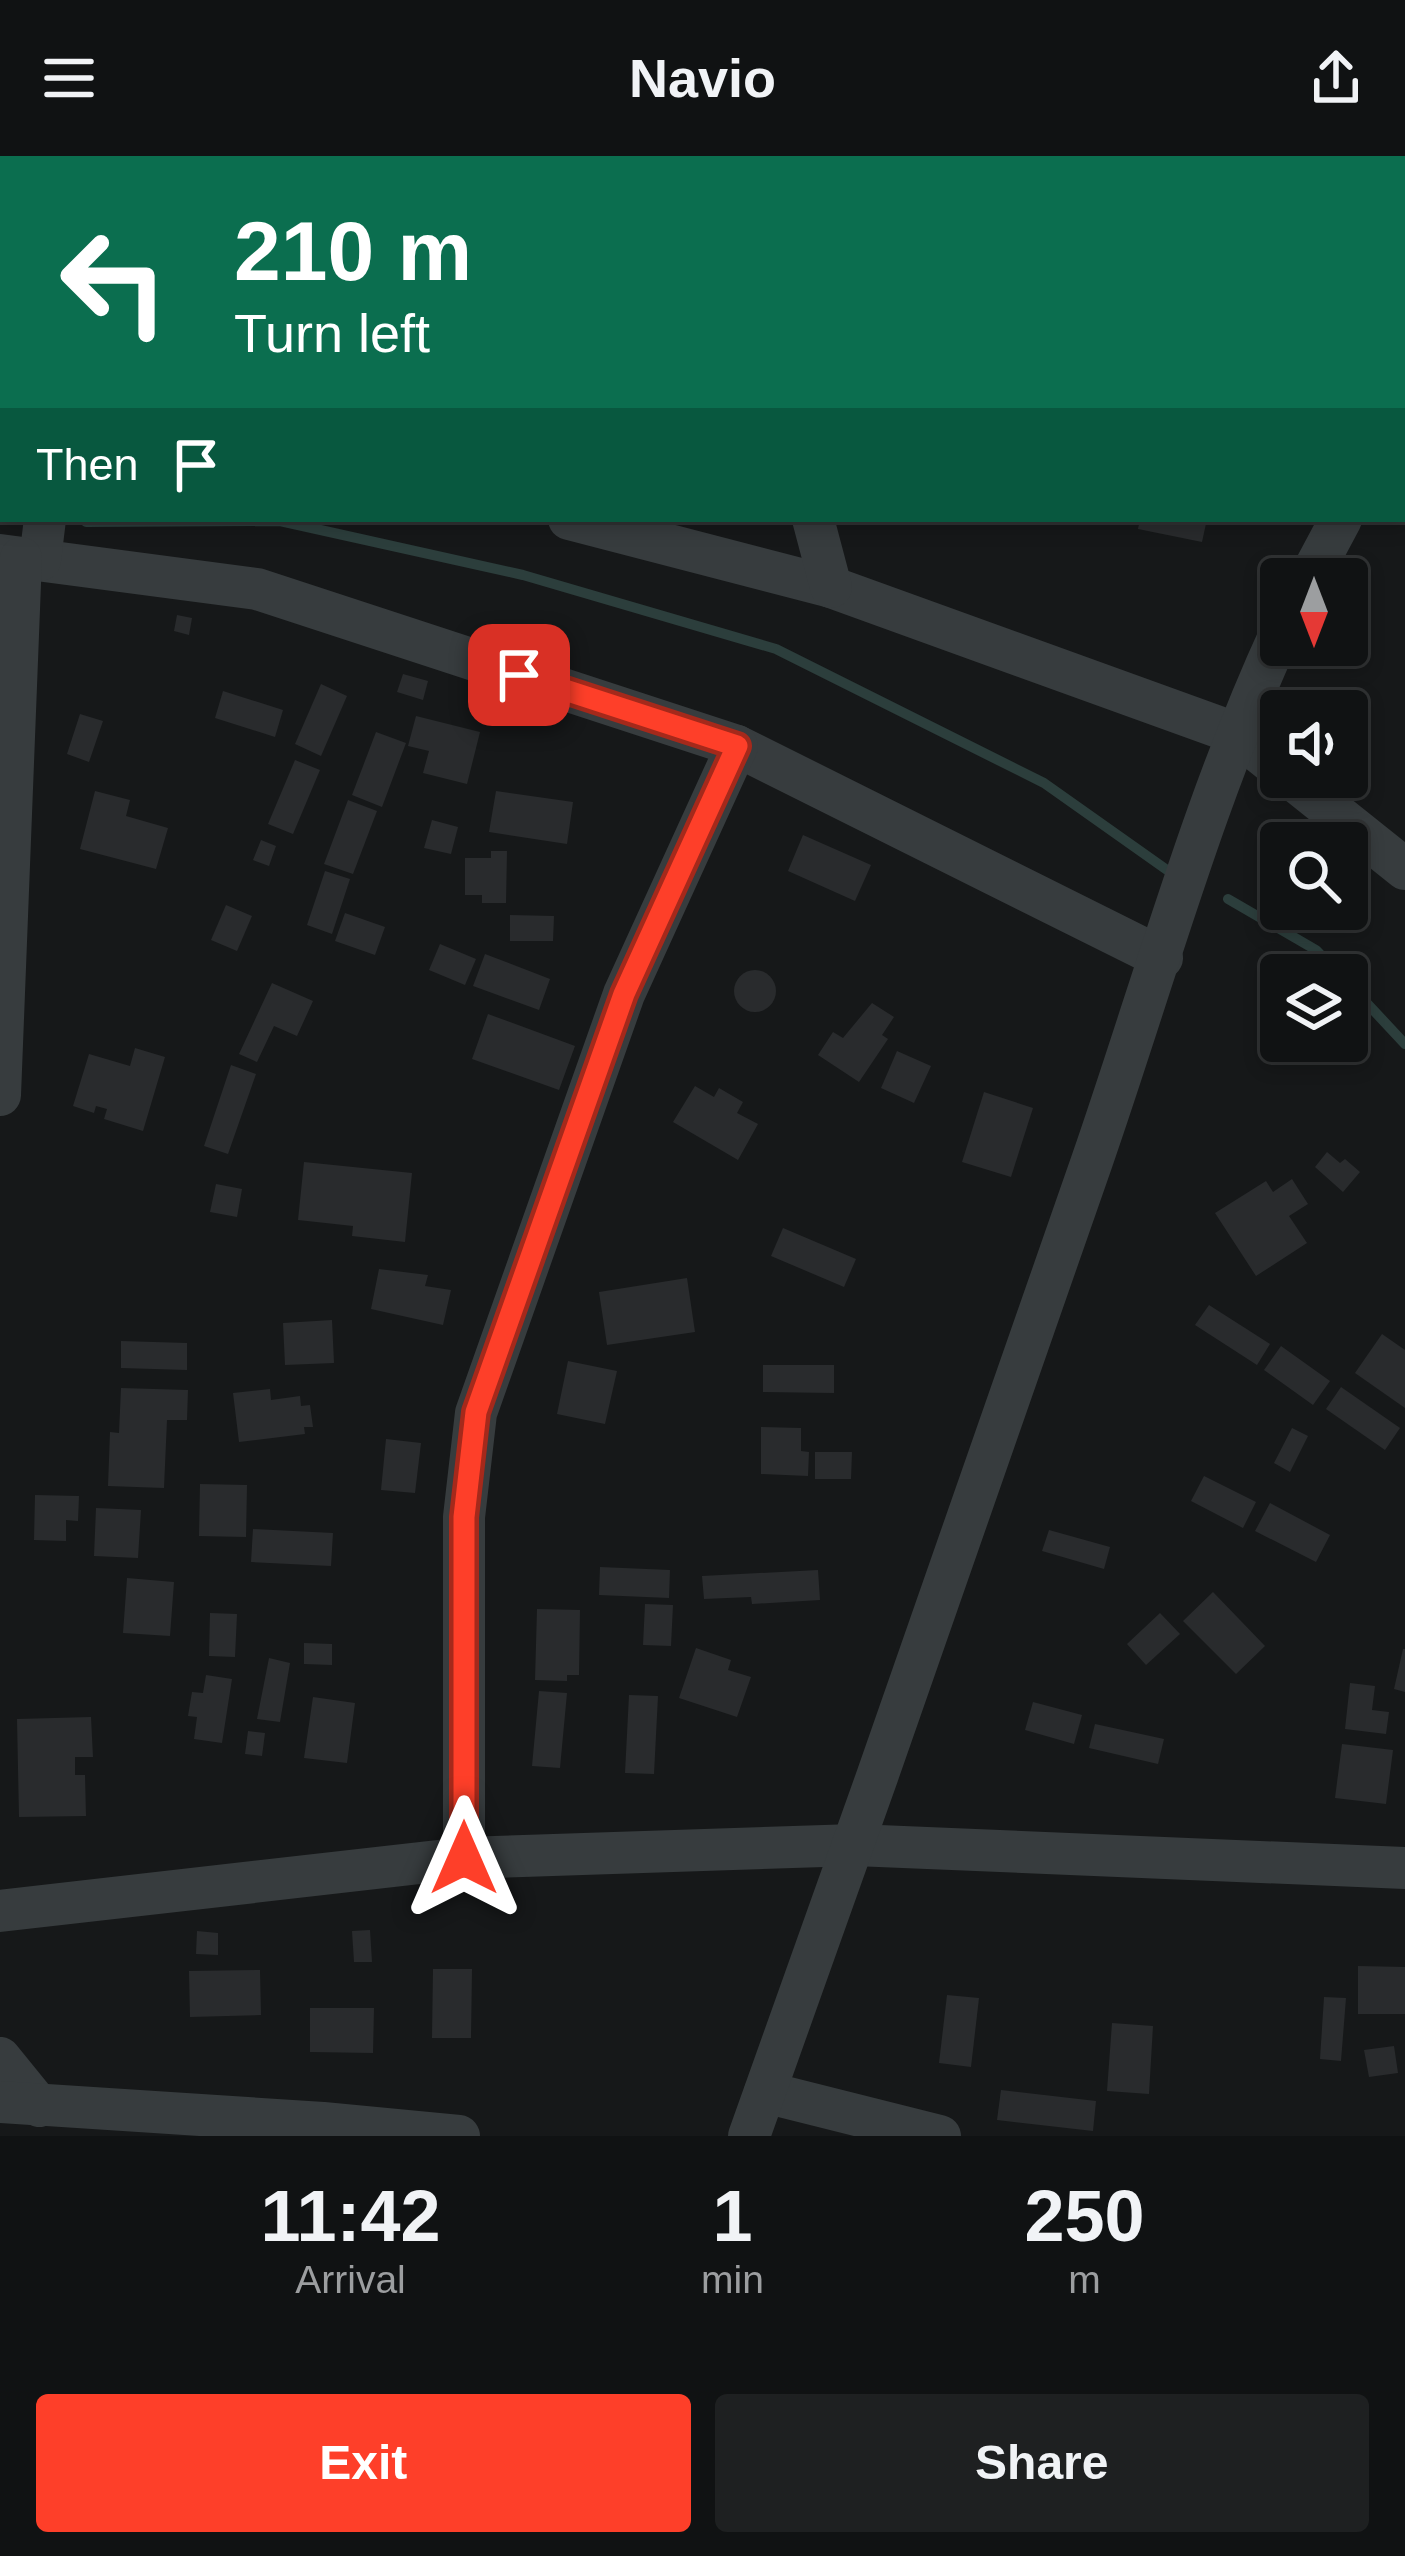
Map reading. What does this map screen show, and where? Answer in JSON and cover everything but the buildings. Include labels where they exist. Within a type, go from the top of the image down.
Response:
[{"type":"street","points":[[581,522],[831,587],[1235,733],[1260,753]]},
{"type":"street","points":[[814,522],[831,587]]},
{"type":"street","points":[[1320,558],[1339,522]]},
{"type":"street","points":[[0,1094],[26,548],[257,589],[737,746],[1162,958]]},
{"type":"street","points":[[749,2136],[855,1845],[1162,958],[1235,733],[1266,666]]},
{"type":"street","points":[[464,1858],[464,1517],[476,1412],[624,994],[737,746]]},
{"type":"street","points":[[1316,798],[1405,869]]},
{"type":"street","points":[[0,1911],[464,1858],[855,1845],[1405,1868]]},
{"type":"street","points":[[0,2058],[20,2112],[459,2136]]},
{"type":"street","points":[[765,2092],[940,2136]]},
{"type":"waterway","points":[[284,522],[523,575],[776,649],[1044,783],[1167,870]]},
{"type":"waterway","points":[[1228,899],[1320,954]]},
{"type":"waterway","points":[[1368,1004],[1405,1044]]},
{"type":"route","points":[[464,1858],[464,1517],[476,1412],[624,994],[737,746],[519,675]]}]
